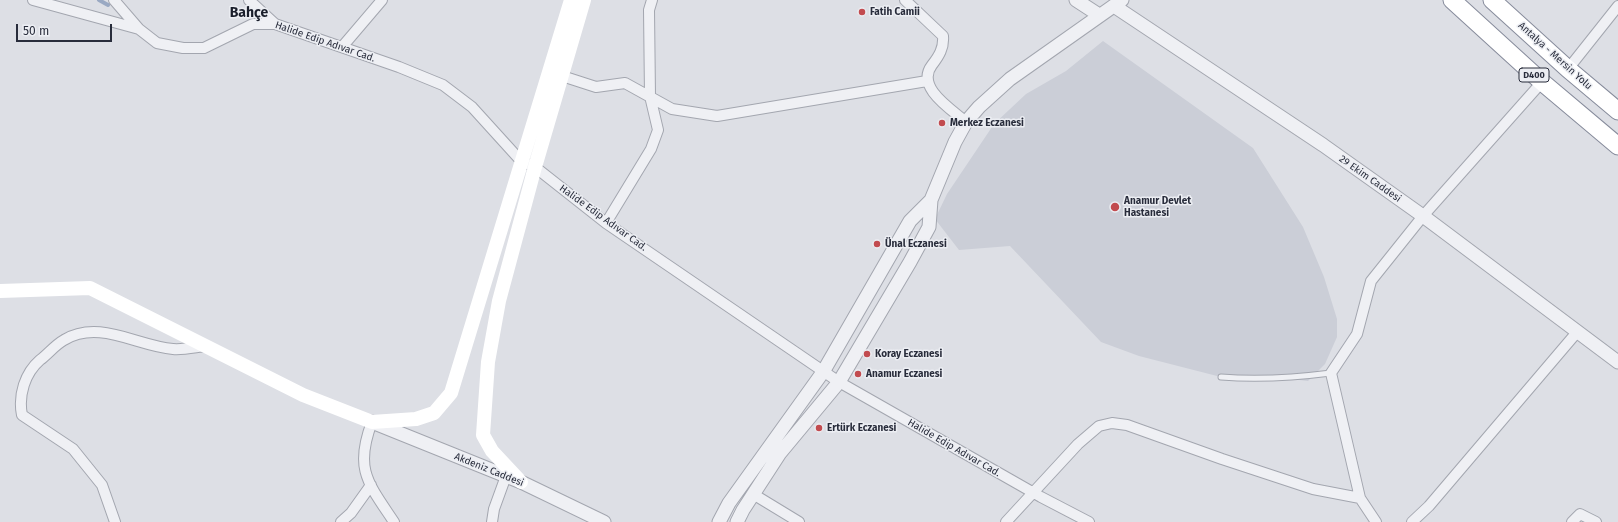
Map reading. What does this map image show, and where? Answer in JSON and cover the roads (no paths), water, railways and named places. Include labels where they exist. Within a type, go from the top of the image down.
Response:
[{"type":"highway","name":"D400","points":[[1452,0],[1542,82],[1618,146]]},
{"type":"highway","name":"Antalya - Mersin Yolu","points":[[1492,0],[1568,69],[1618,111]]},
{"type":"main road","points":[[0,291],[90,288],[303,395],[372,422],[416,419],[434,413],[451,393],[571,0]]},
{"type":"main road","points":[[521,482],[492,451],[483,435],[483,417],[488,362],[499,301],[535,167],[584,0]]},
{"type":"street","points":[[32,0],[139,29]]},
{"type":"street","name":"Halide Edip Adıvar Cad.","points":[[114,0],[139,29],[157,43],[183,48],[204,48],[253,24],[275,24],[342,47],[443,85],[472,108],[521,161],[535,167],[606,223],[823,372],[1033,493],[1090,522]]},
{"type":"street","points":[[249,0],[275,24]]},
{"type":"street","points":[[342,47],[382,0]]},
{"type":"street","points":[[606,223],[651,149],[658,130],[650,96],[649,10],[652,0]]},
{"type":"street","points":[[905,0],[942,36],[943,44],[938,57],[928,70],[927,81],[932,92],[966,122]]},
{"type":"street","points":[[1076,0],[1099,15]]},
{"type":"street","points":[[738,522],[743,510],[780,453],[839,382],[929,227],[931,200],[955,142],[966,122],[979,107],[1010,79],[1118,3]]},
{"type":"street","name":"29 Ekim Caddesi","points":[[1118,3],[1423,216],[1618,362]]},
{"type":"street","points":[[1568,69],[1618,6]]},
{"type":"street","points":[[562,76],[596,87],[625,83],[672,109],[717,116],[927,81]]},
{"type":"street","points":[[1376,522],[1360,498],[1331,373],[1357,334],[1371,281],[1423,216],[1542,82]]},
{"type":"street","points":[[719,522],[738,490],[823,372],[910,221],[931,200]]},
{"type":"street","points":[[1412,522],[1429,506],[1578,331]]},
{"type":"street","points":[[115,522],[102,485],[73,449],[22,415],[20,404],[24,382],[33,366],[64,340],[85,332],[102,332],[173,349],[206,346]]},
{"type":"street","points":[[372,422],[365,440],[363,455],[364,468],[370,485],[394,522]]},
{"type":"street","name":"Akdeniz Caddesi","points":[[372,422],[521,482],[604,522]]},
{"type":"street","points":[[1006,522],[1078,444],[1099,426],[1112,423],[1127,425],[1222,459],[1313,489],[1360,498]]},
{"type":"street","points":[[492,522],[494,509],[506,476]]},
{"type":"street","points":[[341,522],[351,513],[370,485]]},
{"type":"street","points":[[753,494],[799,522]]},
{"type":"street","points":[[1572,522],[1580,514],[1596,522]]},
{"type":"lane","points":[[1221,377],[1250,379],[1291,378],[1331,373]]},
{"type":"waterway","points":[[99,0],[108,5]]},
{"type":"place","name":"Fatih Camii","points":[[862,12]]},
{"type":"place","name":"Merkez Eczanesi","points":[[942,123]]},
{"type":"place","name":"Anamur Devlet Hastanesi","points":[[1115,207]]},
{"type":"place","name":"Ünal Eczanesi","points":[[877,244]]},
{"type":"place","name":"Koray Eczanesi","points":[[867,354]]},
{"type":"place","name":"Anamur Eczanesi","points":[[858,374]]},
{"type":"place","name":"Ertürk Eczanesi","points":[[819,428]]},
{"type":"district","name":"Bahçe","points":[[249,13]]}]
